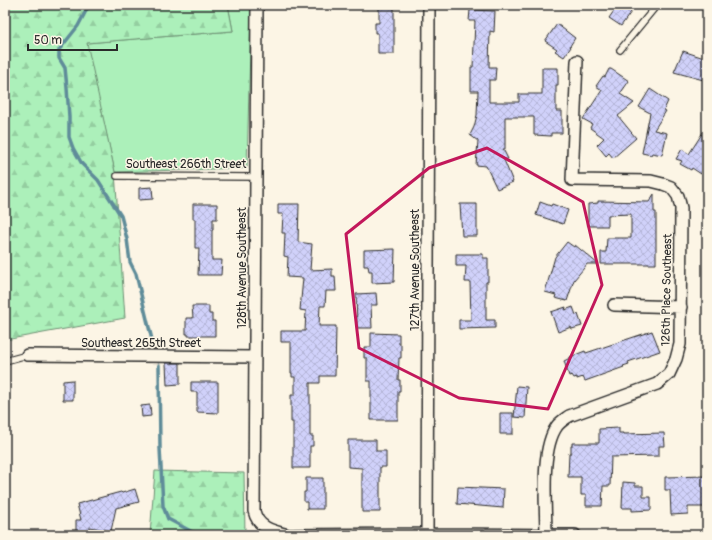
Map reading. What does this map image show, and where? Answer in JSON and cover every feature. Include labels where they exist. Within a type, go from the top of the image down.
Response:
[{"type":"street","name":"128th Avenue Southeast","points":[[257,5],[254,510],[256,519],[265,528],[289,535]]},
{"type":"street","name":"127th Avenue Southeast","points":[[427,534],[429,5]]},
{"type":"street","name":"126th Place Southeast","points":[[546,535],[546,459],[550,440],[557,425],[569,416],[656,384],[669,374],[676,359],[680,344],[682,307],[681,208],[678,196],[671,187],[651,181],[572,180],[577,61]]},
{"type":"street","points":[[614,305],[682,307]]},
{"type":"street","name":"Southeast 265th Street","points":[[27,355],[255,356]]},
{"type":"street","points":[[289,535],[575,535]]},
{"type":"lane","points":[[620,50],[657,5]]},
{"type":"lane","name":"Southeast 266th Street","points":[[117,176],[255,177]]},
{"type":"lane","points":[[5,361],[27,355]]},
{"type":"highlighted area","points":[[487,148],[583,202],[602,285],[548,409],[459,398],[359,348],[346,234],[429,168]]},
{"type":"green space","points":[[5,5],[228,5],[233,31],[87,43],[115,172],[125,318],[5,340]]},
{"type":"green space","points":[[228,5],[251,5],[247,168],[115,172],[86,43],[233,31]]},
{"type":"green space","points":[[155,471],[244,473],[245,535],[150,535]]},
{"type":"building","points":[[379,5],[394,5],[394,54],[378,54],[378,33],[375,33],[375,23],[379,23]]},
{"type":"building","points":[[618,5],[636,5],[621,26],[609,18]]},
{"type":"building","points":[[470,10],[495,11],[494,32],[490,31],[489,67],[496,67],[495,80],[489,80],[489,102],[519,102],[519,94],[542,94],[542,68],[558,68],[558,85],[556,85],[556,111],[562,111],[562,133],[551,133],[551,136],[534,135],[534,117],[505,117],[505,149],[503,149],[508,159],[504,160],[513,182],[497,189],[486,166],[476,165],[478,141],[470,135],[477,115],[478,91],[471,91],[471,67],[473,67],[475,21],[469,21]]},
{"type":"building","points":[[557,24],[575,38],[564,57],[555,51],[557,49],[545,41]]},
{"type":"building","points":[[683,51],[707,59],[707,81],[674,72]]},
{"type":"building","points":[[609,69],[629,81],[620,94],[634,103],[618,116],[636,138],[613,158],[609,153],[606,156],[597,145],[604,138],[590,128],[592,124],[583,119],[602,90],[596,86],[603,76],[605,77]]},
{"type":"building","points":[[650,89],[668,101],[664,110],[666,111],[654,130],[667,133],[662,155],[642,153],[650,113],[639,107]]},
{"type":"building","points":[[707,126],[707,164],[701,174],[692,168],[691,170],[680,164],[682,161],[676,159],[682,149],[689,154]]},
{"type":"building","points":[[152,187],[153,199],[139,200],[139,188]]},
{"type":"building","points":[[654,194],[654,212],[656,212],[656,264],[601,264],[601,252],[606,252],[607,238],[631,238],[631,214],[608,215],[608,226],[588,226],[588,204],[598,203],[598,201],[649,202]]},
{"type":"building","points":[[540,202],[551,206],[552,204],[568,210],[563,224],[536,215]]},
{"type":"building","points":[[193,204],[217,204],[217,219],[213,219],[212,230],[212,260],[222,260],[221,275],[198,275],[199,248],[195,248],[195,219],[193,219]]},
{"type":"building","points":[[278,204],[299,204],[298,242],[312,244],[310,270],[332,269],[332,276],[335,276],[336,291],[326,291],[325,306],[320,306],[319,326],[336,326],[335,376],[320,376],[320,383],[310,383],[310,436],[313,436],[313,446],[310,446],[310,468],[293,468],[293,422],[291,422],[291,395],[295,395],[295,377],[292,377],[291,373],[291,342],[281,342],[281,331],[305,331],[306,311],[300,310],[303,278],[287,277],[288,257],[284,256],[285,233],[282,233],[283,214],[278,214]]},
{"type":"building","points":[[460,204],[477,204],[477,236],[462,236]]},
{"type":"building","points":[[567,242],[574,247],[575,245],[598,264],[587,264],[574,280],[567,301],[555,298],[556,295],[545,292],[555,257]]},
{"type":"building","points":[[395,249],[394,282],[372,283],[372,271],[369,271],[368,266],[364,266],[364,250]]},
{"type":"building","points":[[456,254],[483,254],[483,258],[488,258],[488,282],[486,282],[486,320],[495,320],[495,328],[459,329],[459,320],[471,320],[470,282],[465,282],[466,266],[456,266]]},
{"type":"building","points":[[376,293],[377,305],[371,305],[372,328],[357,328],[356,294]]},
{"type":"building","points":[[192,306],[209,306],[209,314],[212,314],[212,321],[215,321],[215,336],[188,336],[188,334],[186,334],[186,318],[193,318]]},
{"type":"building","points":[[566,307],[565,310],[573,307],[576,315],[578,314],[582,326],[572,329],[571,327],[558,332],[551,312]]},
{"type":"building","points":[[652,331],[660,351],[628,362],[629,364],[623,366],[624,367],[585,381],[583,377],[577,379],[577,377],[574,378],[572,375],[569,376],[564,361],[570,357]]},
{"type":"building","points":[[371,333],[399,334],[401,358],[399,358],[398,380],[400,380],[400,391],[398,391],[398,420],[371,420],[371,381],[367,381],[367,358],[364,358],[364,347],[371,347]]},
{"type":"building","points":[[166,363],[180,363],[180,384],[167,385]]},
{"type":"building","points":[[73,380],[73,400],[63,400],[63,381]]},
{"type":"building","points":[[191,382],[218,382],[218,413],[197,412],[197,392],[191,392]]},
{"type":"building","points":[[517,386],[527,387],[525,418],[514,417]]},
{"type":"building","points":[[150,405],[151,416],[142,417],[141,406]]},
{"type":"building","points":[[500,413],[513,413],[513,434],[500,434]]},
{"type":"building","points":[[619,428],[619,433],[623,434],[664,433],[665,446],[659,446],[659,456],[611,457],[610,486],[603,486],[602,506],[586,506],[586,495],[581,495],[581,477],[568,477],[569,453],[571,453],[572,443],[599,443],[599,429]]},
{"type":"building","points":[[348,440],[376,440],[376,451],[386,451],[386,467],[380,467],[380,512],[362,512],[362,468],[348,467]]},
{"type":"building","points":[[707,476],[707,507],[688,507],[688,514],[671,515],[670,490],[665,490],[665,477]]},
{"type":"building","points":[[306,478],[323,478],[323,509],[307,509],[307,502],[304,502]]},
{"type":"building","points":[[623,482],[635,483],[635,486],[643,486],[643,497],[651,497],[651,510],[632,511],[632,508],[622,508]]},
{"type":"building","points":[[458,487],[504,489],[503,508],[457,504]]},
{"type":"building","points":[[135,489],[139,502],[116,508],[111,531],[90,527],[90,535],[76,535],[76,520],[81,520],[77,504]]},
{"type":"waterway","points":[[89,5],[78,26],[59,50],[59,58],[65,68],[69,137],[82,164],[98,180],[121,216],[127,239],[130,262],[136,274],[153,344]]},
{"type":"waterway","points":[[159,365],[160,448],[163,506],[168,519],[198,535]]}]
